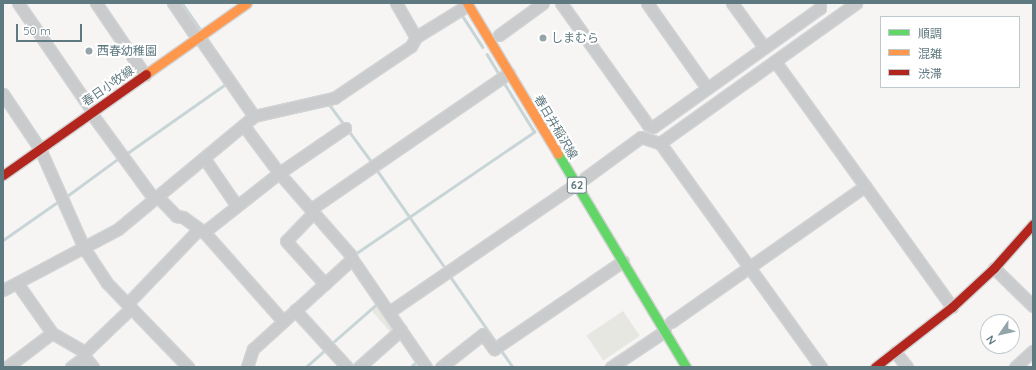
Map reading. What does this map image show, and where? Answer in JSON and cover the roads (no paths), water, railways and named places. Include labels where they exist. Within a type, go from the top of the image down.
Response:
[{"type":"main road","name":"春日小牧線","points":[[3,175],[248,3]]},
{"type":"main road","name":"春日井稲沢線","points":[[468,4],[509,73],[583,179],[623,262],[670,324],[686,367]]},
{"type":"main road","points":[[875,367],[952,307],[994,268],[1033,224]]},
{"type":"street","points":[[18,3],[92,113],[155,198],[176,216],[183,218],[201,230],[283,321]]},
{"type":"street","points":[[96,3],[146,75]]},
{"type":"street","points":[[173,3],[254,116]]},
{"type":"street","points":[[396,3],[416,37]]},
{"type":"street","points":[[499,35],[543,3]]},
{"type":"street","points":[[561,3],[648,125],[653,127],[820,8],[820,3]]},
{"type":"street","points":[[647,3],[707,88]]},
{"type":"street","points":[[732,3],[764,48]]},
{"type":"street","points":[[660,143],[856,3]]},
{"type":"street","points":[[3,290],[17,284],[118,229],[244,126],[254,116],[334,98],[410,46],[416,37],[468,4]]},
{"type":"street","points":[[775,61],[952,307]]},
{"type":"street","points":[[324,284],[286,241],[313,210],[509,73]]},
{"type":"street","points":[[3,94],[40,149],[84,248],[107,283],[188,367]]},
{"type":"street","points":[[244,126],[278,172],[313,210],[350,254],[426,367]]},
{"type":"street","points":[[71,367],[85,355],[201,230],[237,206],[278,172],[345,128]]},
{"type":"street","points":[[389,312],[642,137],[660,143],[821,367]]},
{"type":"street","points":[[204,158],[237,206]]},
{"type":"street","points":[[611,367],[865,186]]},
{"type":"street","points":[[247,367],[253,349],[352,259]]},
{"type":"street","points":[[441,367],[483,334],[494,349],[623,262]]},
{"type":"street","points":[[994,268],[1033,306]]},
{"type":"street","points":[[17,284],[52,333],[85,355],[94,367]]},
{"type":"street","points":[[295,310],[347,367]]},
{"type":"street","points":[[359,367],[401,330]]},
{"type":"street","points":[[7,367],[52,333]]},
{"type":"street","points":[[1015,367],[1033,351]]},
{"type":"street","points":[[895,352],[907,367]]},
{"type":"waterway","points":[[182,3],[200,29]]},
{"type":"waterway","points":[[462,15],[483,47]]},
{"type":"waterway","points":[[487,54],[498,72]]},
{"type":"waterway","points":[[126,154],[227,83]]},
{"type":"waterway","points":[[355,254],[534,132],[505,85]]},
{"type":"waterway","points":[[329,104],[371,161]]},
{"type":"waterway","points":[[67,196],[119,158]]},
{"type":"waterway","points":[[377,170],[444,266]]},
{"type":"waterway","points":[[3,240],[59,201]]},
{"type":"waterway","points":[[450,276],[496,342]]},
{"type":"waterway","points":[[330,345],[378,303]]},
{"type":"waterway","points":[[306,367],[326,349]]},
{"type":"waterway","points":[[501,350],[513,367]]},
{"type":"waterway","points":[[411,367],[416,362]]},
{"type":"place","name":"しまむら","points":[[543,38]]},
{"type":"place","name":"西春幼稚園","points":[[89,51]]}]
